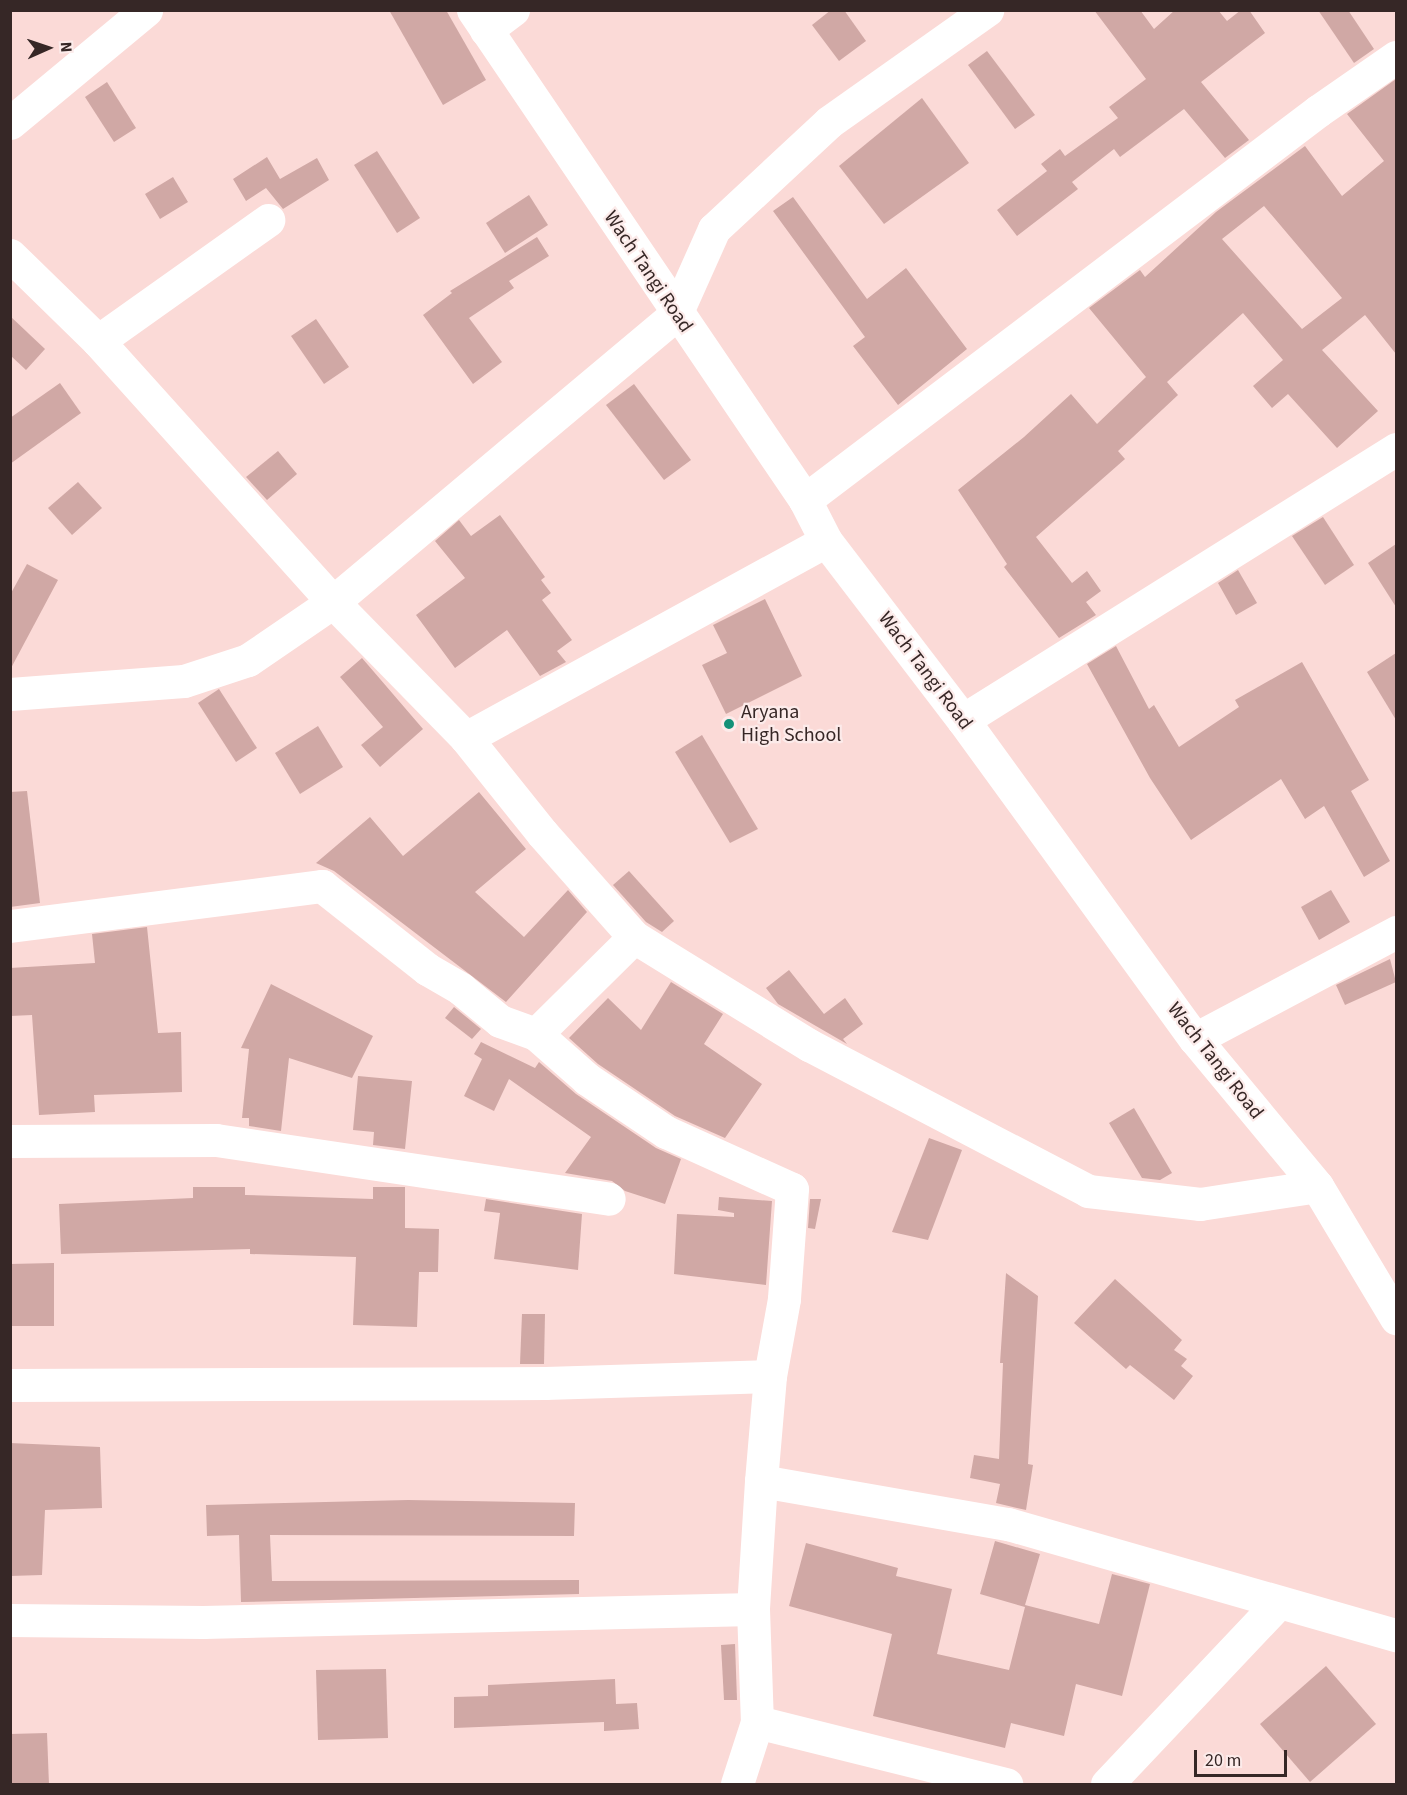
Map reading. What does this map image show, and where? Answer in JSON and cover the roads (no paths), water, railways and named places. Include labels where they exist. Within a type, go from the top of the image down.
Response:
[{"type":"street","points":[[10,123],[146,10]]},
{"type":"street","points":[[479,20],[513,10]]},
{"type":"street","points":[[10,694],[184,681],[248,660],[333,602],[676,314],[714,229],[829,122],[987,10]]},
{"type":"street","name":"Wach Tangi Road","points":[[479,20],[804,500],[826,541],[963,720],[1195,1039],[1317,1186],[1391,1300]]},
{"type":"street","points":[[804,500],[1318,111],[1396,57]]},
{"type":"street","points":[[98,341],[268,220]]},
{"type":"street","points":[[10,255],[98,341],[333,602],[466,738],[542,833],[634,937],[809,1045],[1088,1191],[1200,1204],[1317,1186]]},
{"type":"street","points":[[963,720],[1396,449]]},
{"type":"street","points":[[466,738],[826,541]]},
{"type":"street","points":[[10,926],[322,886],[500,1021],[536,1034],[587,1079],[666,1132],[792,1189],[784,1299],[770,1376],[761,1481],[753,1610],[756,1722],[736,1785]]},
{"type":"street","points":[[1195,1039],[1396,932]]},
{"type":"street","points":[[536,1034],[634,937]]},
{"type":"street","points":[[10,1141],[216,1140],[609,1199]]},
{"type":"street","points":[[10,1385],[533,1383],[770,1376]]},
{"type":"street","points":[[761,1481],[1008,1524],[1396,1635]]},
{"type":"street","points":[[1107,1785],[1279,1602]]},
{"type":"street","points":[[10,1620],[215,1622],[753,1610]]},
{"type":"street","points":[[756,1722],[1006,1785]]},
{"type":"place","name":"Aryana High School","points":[[729,724]]}]
